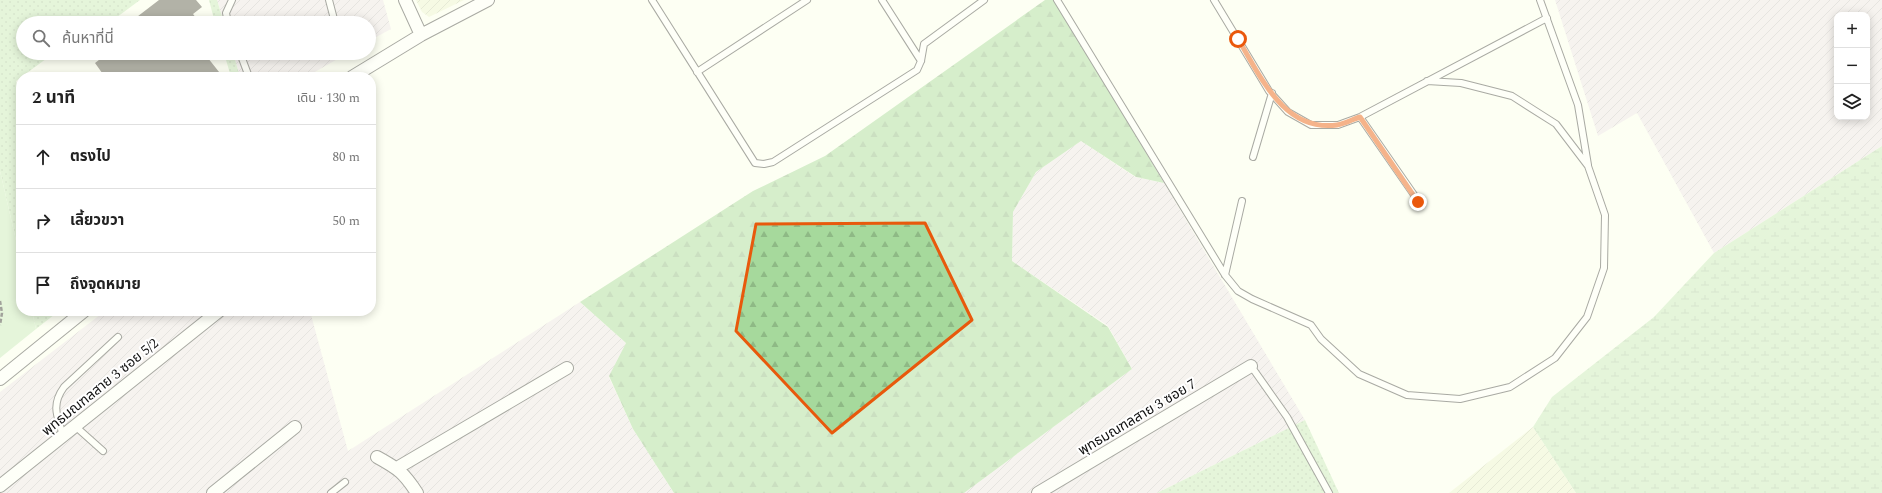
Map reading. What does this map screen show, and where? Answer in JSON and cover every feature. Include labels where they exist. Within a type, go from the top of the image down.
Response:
[{"type":"street","points":[[405,0],[421,35]]},
{"type":"street","points":[[360,72],[421,35],[488,0]]},
{"type":"street","points":[[0,379],[78,316]]},
{"type":"street","name":"พุทธมณฑลสาย 3 ซอย 5/2","points":[[0,486],[213,316]]},
{"type":"street","name":"พุทธมณฑลสาย 3 ซอย 7","points":[[1038,493],[1252,366]]},
{"type":"street","points":[[397,468],[567,368]]},
{"type":"street","points":[[213,493],[295,427]]},
{"type":"street","points":[[377,457],[397,468],[405,475],[417,493]]},
{"type":"lane","points":[[227,16],[226,13],[232,0]]},
{"type":"lane","points":[[328,0],[333,16]]},
{"type":"lane","points":[[652,0],[755,163],[764,164],[773,162],[917,70],[921,61],[924,44],[984,0]]},
{"type":"lane","points":[[697,72],[807,0]]},
{"type":"lane","points":[[882,0],[921,61]]},
{"type":"lane","points":[[1057,0],[1225,276],[1238,291],[1252,299],[1311,325],[1321,338],[1359,374],[1407,395],[1460,399],[1510,387],[1554,358],[1587,317],[1604,268],[1605,215],[1588,166],[1578,105],[1540,0]]},
{"type":"lane","points":[[1214,0],[1272,93],[1288,112],[1311,125],[1338,125],[1360,117],[1547,18]]},
{"type":"lane","points":[[243,60],[247,72]]},
{"type":"lane","points":[[1427,81],[1460,83],[1512,96],[1556,124],[1588,166]]},
{"type":"lane","points":[[1254,157],[1272,93]]},
{"type":"lane","points":[[1360,117],[1418,202]]},
{"type":"lane","points":[[1225,276],[1242,201]]},
{"type":"lane","points":[[63,435],[56,408],[57,397],[64,387],[118,337]]},
{"type":"lane","points":[[1252,366],[1287,417],[1329,493]]},
{"type":"lane","points":[[75,426],[103,451]]},
{"type":"lane","points":[[331,493],[345,482]]},
{"type":"path","points":[[0,301],[2,314],[0,325]]},
{"type":"highlighted area","points":[[925,223],[972,320],[832,433],[736,331],[756,224]]},
{"type":"shaded area","points":[[217,0],[383,0],[391,29],[376,37],[376,16],[222,16]]},
{"type":"shaded area","points":[[1555,0],[1882,0],[1882,146],[1714,253],[1637,113],[1598,136]]},
{"type":"shaded area","points":[[235,60],[336,60],[315,72],[239,72]]},
{"type":"shaded area","points":[[1081,141],[1135,177],[1164,183],[1305,420],[1157,493],[964,493],[1132,369],[1108,326],[1012,261],[1013,212],[1036,172]]},
{"type":"shaded area","points":[[580,302],[626,343],[609,377],[633,429],[674,493],[0,493],[0,392],[99,316],[311,316],[348,451]]},
{"type":"green space","points":[[0,0],[140,0],[118,16],[16,16],[16,60],[44,60],[28,72],[16,72],[16,240],[0,171]]},
{"type":"green space","points":[[209,0],[217,0],[222,16],[213,16]]},
{"type":"green space","points":[[416,0],[464,0],[429,17],[422,12]]},
{"type":"green space","points":[[1045,0],[1055,0],[1164,183],[1136,177],[1081,141],[1036,172],[1013,212],[1012,261],[1108,327],[1132,369],[964,493],[674,493],[633,429],[609,376],[626,343],[580,302],[753,191],[825,156]]},
{"type":"green space","points":[[226,60],[235,60],[239,72],[230,72]]},
{"type":"green space","points":[[1882,146],[1882,493],[1576,493],[1533,427],[1552,397],[1654,317],[1714,253]]},
{"type":"green space","points":[[0,171],[16,240],[16,316],[33,316],[36,329],[0,358]]},
{"type":"green space","points":[[33,316],[53,316],[36,329]]},
{"type":"green space","points":[[1305,420],[1339,493],[1157,493]]},
{"type":"green space","points":[[1533,427],[1576,493],[1449,493]]},
{"type":"building","points":[[159,0],[196,0],[202,7],[193,14],[195,16],[138,16]]},
{"type":"building","points":[[99,60],[210,60],[219,72],[101,72],[95,63]]},
{"type":"route","points":[[1238,39],[1269,91],[1288,112],[1311,125],[1338,125],[1360,117],[1418,202]]}]
